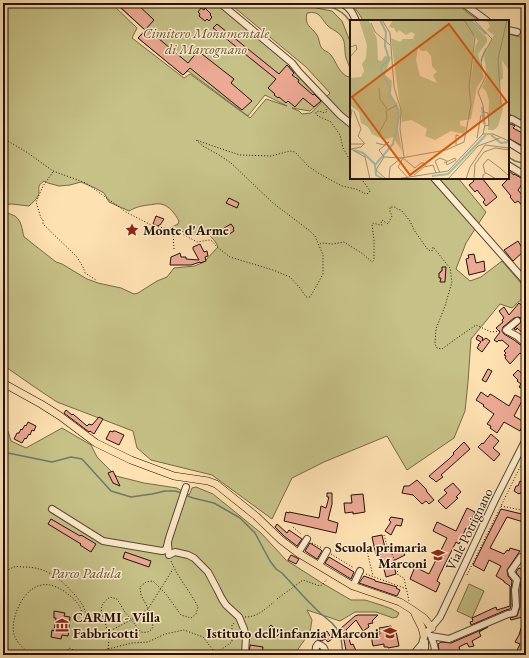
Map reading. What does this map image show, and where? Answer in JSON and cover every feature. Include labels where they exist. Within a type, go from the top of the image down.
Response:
[{"type":"main road","points":[[3,383],[60,416],[96,443],[131,460],[174,476],[208,481],[216,484],[256,516],[281,540],[298,553],[353,586],[410,606],[424,618],[432,628]]},
{"type":"main road","points":[[410,606],[420,623],[426,640]]},
{"type":"street","points":[[220,3],[292,63],[340,115],[350,123]]},
{"type":"street","points":[[341,3],[348,7],[356,20]]},
{"type":"street","points":[[463,3],[486,20]]},
{"type":"street","points":[[509,30],[517,32]]},
{"type":"street","points":[[509,120],[512,119],[526,127]]},
{"type":"street","points":[[509,143],[526,153]]},
{"type":"street","points":[[509,166],[526,176]]},
{"type":"street","points":[[435,179],[526,282]]},
{"type":"street","points":[[517,321],[506,330],[517,336],[526,344]]},
{"type":"street","name":"Viale Potrignano","points":[[414,655],[426,640],[440,617],[495,500],[526,440]]},
{"type":"street","points":[[52,509],[103,541],[162,552],[166,550],[186,487]]},
{"type":"street","points":[[298,553],[307,539]]},
{"type":"street","points":[[168,540],[169,555],[175,552],[188,555],[200,563],[208,572],[226,605],[239,617],[246,637],[245,654]]},
{"type":"street","points":[[319,565],[327,552]]},
{"type":"street","points":[[426,640],[449,639],[508,614],[514,613],[516,606],[515,590],[517,580],[511,571],[521,557],[526,558]]},
{"type":"street","points":[[353,586],[360,572]]},
{"type":"street","points":[[425,655],[426,640]]},
{"type":"street","points":[[426,640],[434,645],[436,655]]},
{"type":"street","points":[[315,655],[318,644],[322,645],[326,651],[325,655]]},
{"type":"path","points":[[324,98],[324,105],[327,111],[325,113],[316,112],[316,114],[330,122],[340,135],[350,160]]},
{"type":"path","points":[[3,138],[54,171],[86,183],[126,212],[153,226],[175,230],[197,242],[212,241],[230,257],[273,270],[290,277],[300,288],[306,298],[310,297],[323,274],[323,255],[315,236],[273,203],[231,163],[196,140],[240,155],[271,156],[290,151],[295,152],[308,166],[318,173],[342,186],[356,189],[366,194],[369,193],[370,191],[362,179]]},
{"type":"path","points":[[54,171],[43,186],[36,202],[40,218],[43,220],[43,224],[77,257],[83,266],[85,273],[96,280]]},
{"type":"path","points":[[319,244],[344,242],[363,254],[372,262],[374,260],[374,232],[372,224],[375,223],[380,226],[382,225],[382,220],[388,224],[392,216],[390,207],[395,207],[401,210],[410,221],[414,230],[428,250],[432,251],[433,247],[450,268],[452,282],[436,329],[435,344],[437,348],[442,349],[476,325],[491,332],[507,331]]},
{"type":"path","points":[[174,249],[173,232],[175,230]]},
{"type":"path","points":[[466,577],[526,455]]},
{"type":"path","points":[[501,506],[526,511]]},
{"type":"path","points":[[293,527],[307,539]]},
{"type":"path","points":[[384,535],[388,549],[396,563],[398,575],[404,578],[410,606]]},
{"type":"path","points":[[366,547],[374,576]]},
{"type":"path","points":[[108,648],[108,632],[102,614],[102,605],[110,597],[117,599],[141,632],[145,633],[150,631],[153,627],[151,614],[141,595],[140,586],[146,582],[153,581],[161,588],[181,616],[192,618],[196,614],[198,607],[196,602],[174,568],[169,555]]},
{"type":"path","points":[[3,572],[14,567],[43,569],[64,583],[84,605],[86,619]]},
{"type":"path","points":[[108,632],[131,620],[148,608],[174,568]]},
{"type":"path","points":[[277,599],[303,580],[320,586],[322,585],[327,580],[331,572]]},
{"type":"path","points":[[32,655],[17,640],[14,633],[14,620],[17,609],[23,599],[34,587],[42,584],[52,585],[67,592],[82,611],[83,618]]},
{"type":"path","points":[[98,655],[108,648],[132,643],[148,642],[165,634],[184,630],[203,637],[213,650],[219,651],[232,642],[232,625],[239,617],[250,617],[260,614],[274,602]]},
{"type":"path","points":[[64,655],[69,648],[82,654],[89,655]]},
{"type":"green space","name":"Cimitero Monumentale di Marcognano","points":[[3,3],[111,3],[137,28],[132,38],[184,78],[190,74],[250,118],[266,99],[287,106],[265,95],[248,116],[188,71],[183,75],[138,38],[145,30],[115,3],[210,3],[216,7],[219,6],[291,65],[289,67],[321,101],[310,111],[292,108],[302,114],[311,113],[330,93],[306,67],[229,3],[291,3],[332,11],[342,21],[350,41],[350,67],[346,58],[344,42],[341,35],[329,27],[318,14],[312,12],[307,13],[306,21],[317,35],[322,48],[331,55],[342,73],[348,77],[350,76],[350,179],[459,179],[486,212],[466,243],[456,269],[470,281],[481,277],[502,261],[526,289],[526,295],[512,308],[500,304],[471,339],[465,411],[454,438],[407,470],[387,436],[324,462],[292,478],[272,519],[212,475],[151,460],[137,448],[133,431],[57,402],[3,365],[3,211],[15,216],[19,220],[24,237],[56,262],[87,279],[121,288],[134,294],[167,277],[174,268],[195,266],[204,262],[218,247],[211,237],[204,232],[192,235],[181,231],[173,234],[170,228],[178,224],[179,221],[172,211],[164,205],[145,205],[129,211],[109,202],[104,193],[81,182],[59,186],[44,181],[39,187],[39,194],[29,206],[12,204],[3,205]]},
{"type":"green space","points":[[348,3],[456,3],[478,20],[362,20],[353,7]]},
{"type":"green space","points":[[509,34],[526,38],[526,124],[509,114]]},
{"type":"green space","name":"Parco Padula","points":[[3,426],[8,431],[11,441],[26,448],[62,428],[91,445],[97,457],[116,476],[144,483],[177,488],[189,495],[192,488],[196,487],[213,494],[261,533],[286,560],[351,600],[365,600],[392,609],[399,613],[397,617],[393,618],[376,612],[355,612],[340,621],[307,610],[312,620],[310,632],[294,655],[3,655]]},
{"type":"green space","points":[[469,584],[484,591],[472,618],[457,611]]},
{"type":"building","points":[[122,3],[136,3],[154,20],[145,30],[119,6]]},
{"type":"building","points":[[201,8],[204,10],[205,8],[211,14],[210,15],[212,17],[209,21],[207,19],[205,21],[199,16],[200,14],[198,12]]},
{"type":"building","points":[[217,24],[279,74],[287,65],[294,73],[292,75],[299,80],[298,82],[321,101],[314,107],[303,98],[295,107],[288,101],[286,103],[279,97],[278,98],[268,88],[276,79],[213,28]]},
{"type":"building","points":[[147,29],[188,63],[198,51],[234,79],[231,83],[252,101],[242,110],[190,68],[183,75],[138,38]]},
{"type":"building","points":[[509,124],[515,126],[513,128],[526,135],[526,148],[509,139]]},
{"type":"building","points":[[509,171],[525,180],[518,190],[526,200],[526,210],[518,201],[515,203],[502,185],[509,179]]},
{"type":"building","points":[[473,179],[483,179],[497,197],[486,206],[483,202],[485,200],[477,190],[475,192],[469,185],[474,181]]},
{"type":"building","points":[[229,198],[239,203],[237,208],[226,203]]},
{"type":"building","points":[[156,216],[164,219],[158,226],[153,224]]},
{"type":"building","points":[[231,224],[234,231],[228,235],[224,228]]},
{"type":"building","points":[[518,241],[524,251],[513,261],[504,250]]},
{"type":"building","points":[[200,244],[204,252],[207,251],[208,256],[205,257],[206,261],[191,265],[170,265],[171,257],[180,253],[181,257],[186,257],[186,259],[199,260],[193,247]]},
{"type":"building","points":[[474,254],[476,263],[484,261],[485,271],[469,275],[466,259],[469,258],[468,255]]},
{"type":"building","points":[[442,267],[446,267],[445,282],[440,282],[441,278],[439,278],[439,273],[442,271]]},
{"type":"building","points":[[519,303],[526,309],[526,336],[517,328],[516,330],[514,329],[521,322],[521,318],[518,317],[514,318],[503,327],[502,331],[504,334],[526,348],[526,358],[520,353],[510,364],[504,355],[506,353],[504,351],[509,346],[502,340],[497,342],[494,340],[500,332],[496,328],[503,322],[502,320],[504,318],[499,311],[504,307],[509,315]]},
{"type":"building","points":[[478,335],[483,338],[482,341],[486,338],[490,341],[482,352],[477,348],[481,342],[476,339]]},
{"type":"building","points":[[488,369],[492,371],[486,382],[482,380]]},
{"type":"building","points":[[518,370],[526,377],[526,391],[519,387],[521,384],[513,375]]},
{"type":"building","points":[[481,392],[488,397],[490,394],[492,395],[509,406],[515,395],[523,399],[514,416],[524,422],[520,431],[504,422],[497,433],[490,428],[491,426],[487,424],[494,414],[476,400]]},
{"type":"building","points":[[66,410],[87,426],[89,424],[92,425],[99,417],[103,419],[94,434],[90,431],[89,432],[64,413]]},
{"type":"building","points":[[28,422],[36,426],[34,431],[32,430],[30,435],[29,434],[26,439],[25,438],[22,443],[14,439],[17,433],[19,433],[21,429],[22,430],[25,425],[26,426]]},
{"type":"building","points":[[110,431],[115,431],[124,435],[119,445],[106,439]]},
{"type":"building","points":[[491,434],[499,441],[493,448],[500,454],[494,461],[478,447],[482,443],[483,444]]},
{"type":"building","points":[[464,442],[470,449],[441,475],[443,477],[436,482],[432,479],[429,476],[449,459]]},
{"type":"building","points":[[113,471],[120,486],[113,483],[108,473]]},
{"type":"building","points":[[417,480],[434,500],[429,504],[426,501],[422,504],[413,495],[402,493],[404,486],[409,486]]},
{"type":"building","points":[[520,481],[526,486],[523,494],[519,494],[514,491]]},
{"type":"building","points":[[453,483],[461,492],[456,497],[458,498],[446,509],[438,501],[447,493],[444,490]]},
{"type":"building","points":[[327,493],[332,493],[332,504],[328,520],[338,523],[336,533],[284,521],[286,512],[319,518],[321,506],[326,508],[329,497],[327,497]]},
{"type":"building","points":[[363,494],[365,512],[353,514],[353,512],[345,513],[344,503],[352,503],[351,495]]},
{"type":"building","points":[[467,508],[475,512],[459,544],[456,542],[440,574],[437,581],[440,583],[436,592],[410,579],[415,567],[429,574],[447,538],[433,531],[437,522],[456,531]]},
{"type":"building","points":[[501,509],[526,515],[526,522],[507,517],[490,548],[504,554],[507,550],[509,551],[510,548],[520,551],[507,570],[508,576],[512,581],[511,606],[510,609],[471,625],[470,622],[473,621],[472,618],[496,607],[497,610],[510,606],[510,586],[496,576],[501,566],[489,560],[484,571],[473,565]]},
{"type":"building","points":[[391,517],[403,519],[401,526],[396,525],[391,535],[385,531],[391,522],[389,520]]},
{"type":"building","points":[[51,519],[96,544],[91,552],[80,545],[81,544],[48,524]]},
{"type":"building","points":[[277,524],[287,533],[289,530],[302,539],[297,546],[275,527]]},
{"type":"building","points":[[382,535],[386,552],[395,546],[398,551],[402,549],[405,555],[393,561],[396,574],[386,577],[380,554],[376,555],[372,537]]},
{"type":"building","points":[[310,543],[322,551],[317,559],[305,551]]},
{"type":"building","points":[[125,552],[151,561],[149,567],[123,558]]},
{"type":"building","points":[[291,555],[299,559],[296,564],[288,560]]},
{"type":"building","points":[[329,557],[354,572],[351,579],[325,563]]},
{"type":"building","points":[[524,562],[526,562],[526,616],[511,620],[510,618],[517,616],[520,607],[521,579],[516,572],[519,568],[522,570]]},
{"type":"building","points":[[364,576],[375,581],[397,587],[396,588],[400,590],[397,596],[359,583]]},
{"type":"building","name":"CARMI - Villa Fabbricotti","points":[[54,611],[65,613],[64,616],[70,617],[68,636],[62,635],[61,639],[51,637],[52,630],[54,631],[56,618],[54,618]]},
{"type":"building","points":[[358,615],[378,615],[372,621],[373,623],[368,624],[369,627],[363,631],[356,620],[346,630],[351,645],[353,644],[358,655],[344,655],[346,654],[346,650],[340,629]]},
{"type":"building","points":[[524,620],[526,620],[526,655],[515,655],[520,644],[515,642],[521,628],[522,629]]},
{"type":"building","points":[[271,625],[279,634],[275,638],[267,629]]},
{"type":"building","points":[[391,626],[392,631],[396,631],[399,646],[388,648],[384,647],[384,644],[373,646],[371,636],[380,634],[379,628]]},
{"type":"building","points":[[488,627],[479,632],[481,636],[472,641],[474,646],[469,647],[467,643],[459,647],[460,651],[440,655],[438,644],[441,642],[451,643]]},
{"type":"building","points":[[327,631],[332,639],[328,642],[325,639],[322,641],[318,640],[317,638]]},
{"type":"building","points":[[250,645],[263,647],[262,655],[249,655]]},
{"type":"waterway","points":[[316,3],[336,9],[345,15],[350,22]]},
{"type":"waterway","points":[[509,158],[526,164]]},
{"type":"waterway","points":[[3,452],[52,462],[71,457],[82,459],[111,491],[131,497],[165,491],[182,493]]},
{"type":"waterway","points":[[185,495],[214,503],[240,518],[255,533],[276,569],[282,573],[337,629],[341,638],[343,655]]},
{"type":"tunnel","points":[[517,32],[526,32]]},
{"type":"place","name":"Monte d'Arme","points":[[132,230]]},
{"type":"place","name":"Scuola primaria Marconi","points":[[438,555]]},
{"type":"place","name":"CARMI - Villa Fabbricotti","points":[[62,625]]},
{"type":"place","name":"Istituto dell'infanzia Marconi","points":[[390,633]]}]
